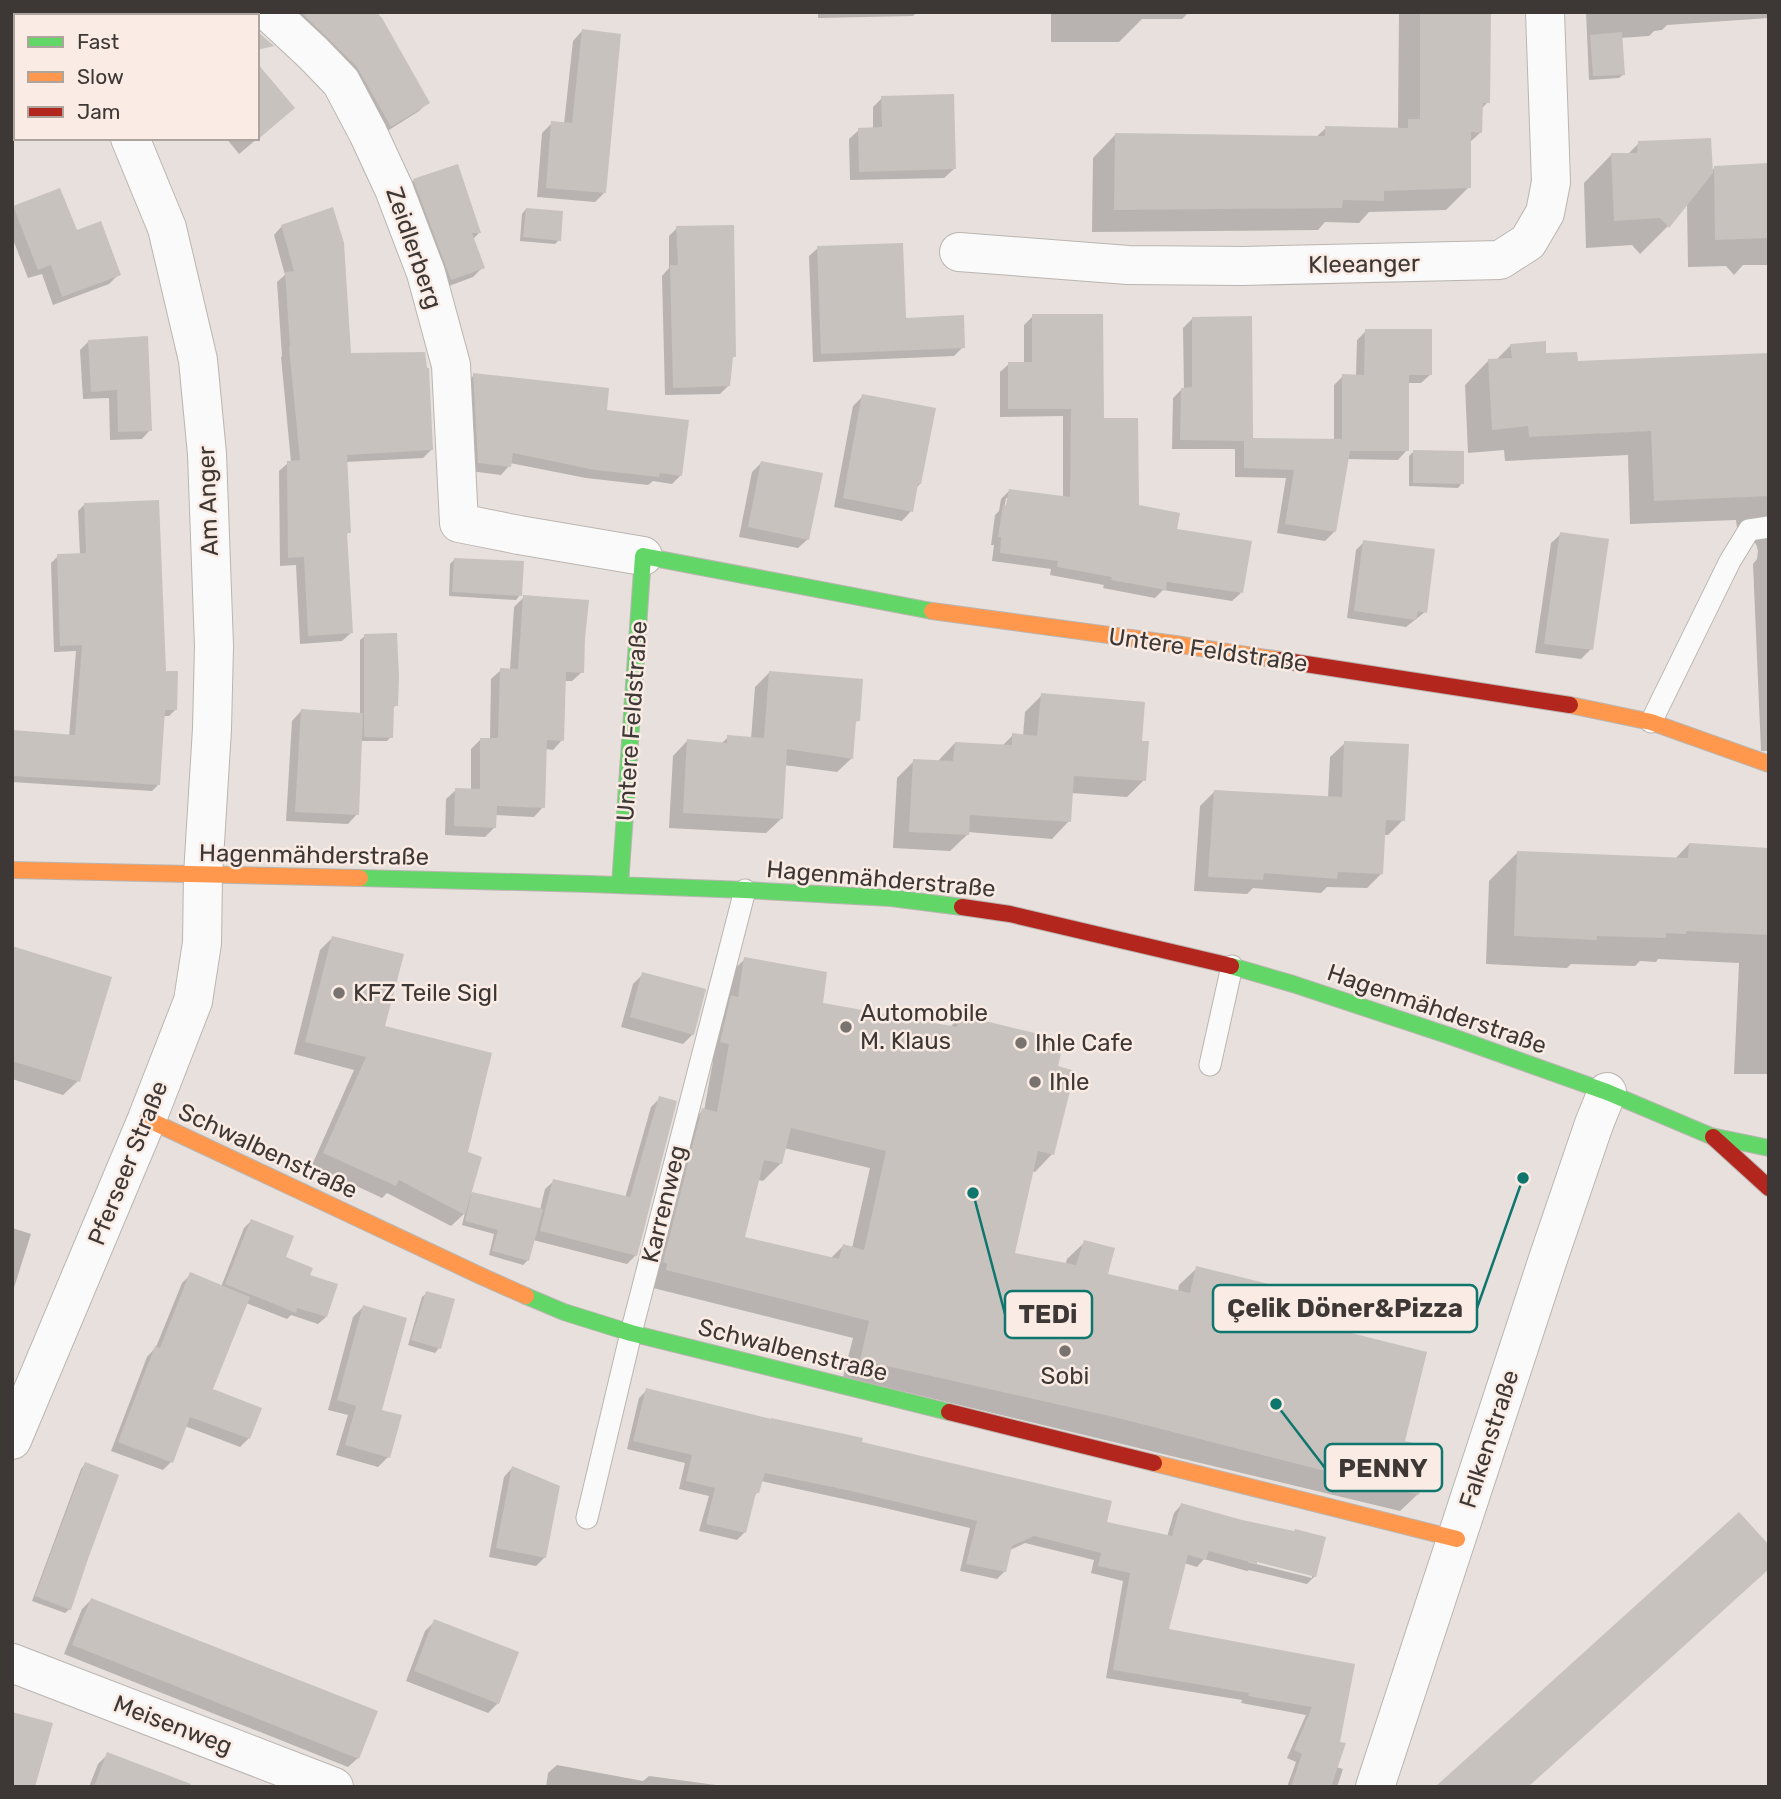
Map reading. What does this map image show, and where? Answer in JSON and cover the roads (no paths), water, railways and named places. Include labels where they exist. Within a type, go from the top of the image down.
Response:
[{"type":"street","name":"Zeidlerberg","points":[[269,12],[341,82],[394,189],[426,273],[451,365],[458,523]]},
{"type":"street","name":"Kleeanger","points":[[959,252],[1128,265],[1243,266],[1500,260],[1528,242],[1545,213],[1552,182],[1545,12]]},
{"type":"street","name":"Am Anger","points":[[131,140],[167,228],[191,326],[207,454],[214,646],[203,875]]},
{"type":"street","name":"Untere Feldstraße","points":[[458,523],[918,609],[1175,644],[1589,708],[1651,722],[1769,764]]},
{"type":"street","name":"Untere Feldstraße","points":[[620,885],[643,556]]},
{"type":"street","name":"Hagenmähderstraße","points":[[12,870],[745,890],[891,898],[1010,914],[1232,966],[1437,1032],[1606,1092],[1711,1136],[1769,1147]]},
{"type":"street","name":"Pferseer Straße","points":[[12,1440],[147,1119],[193,1001],[202,943],[203,875]]},
{"type":"street","name":"Falkenstraße","points":[[1375,1787],[1552,1247],[1606,1092]]},
{"type":"street","name":"Schwalbenstraße","points":[[147,1119],[481,1276],[564,1312],[631,1333],[1457,1539]]},
{"type":"street","name":"Hagenmähderstraße","points":[[1711,1136],[1769,1188]]},
{"type":"street","name":"Meisenweg","points":[[12,1663],[334,1787]]},
{"type":"lane","points":[[1651,722],[1730,561],[1749,530],[1769,527]]},
{"type":"lane","name":"Karrenweg","points":[[587,1518],[631,1333],[745,890]]},
{"type":"lane","points":[[1210,1065],[1232,966]]},
{"type":"place","name":"KFZ Teile Sigl","points":[[339,993]]},
{"type":"place","name":"Automobile M. Klaus","points":[[846,1027]]},
{"type":"place","name":"Ihle Cafe","points":[[1021,1043]]},
{"type":"place","name":"Ihle","points":[[1035,1082]]},
{"type":"place","name":"Çelik Döner&Pizza","points":[[1523,1178]]},
{"type":"place","name":"TEDi","points":[[973,1193]]},
{"type":"place","name":"Sobi","points":[[1065,1351]]},
{"type":"place","name":"PENNY","points":[[1276,1404]]}]
